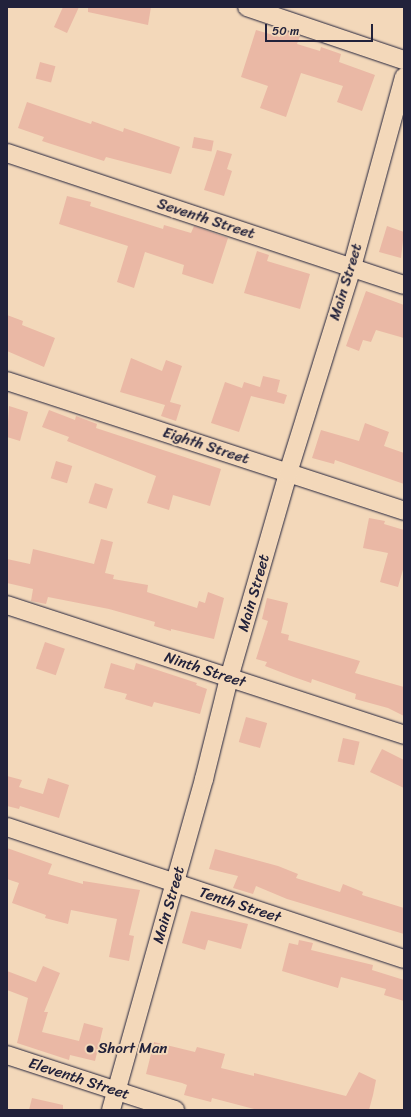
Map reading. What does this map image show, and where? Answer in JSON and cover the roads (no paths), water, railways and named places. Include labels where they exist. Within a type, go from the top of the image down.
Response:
[{"type":"street","points":[[247,7],[404,60]]},
{"type":"street","name":"Main Street","points":[[111,1110],[115,1091],[176,883],[229,678],[288,473],[352,268],[404,77]]},
{"type":"street","name":"Seventh Street","points":[[7,152],[404,285]]},
{"type":"street","name":"Eighth Street","points":[[7,381],[404,511]]},
{"type":"street","name":"Ninth Street","points":[[7,605],[404,735]]},
{"type":"street","name":"Tenth Street","points":[[7,827],[404,959]]},
{"type":"street","name":"Eleventh Street","points":[[7,1055],[175,1110]]},
{"type":"place","name":"Short Man","points":[[90,1049]]}]
